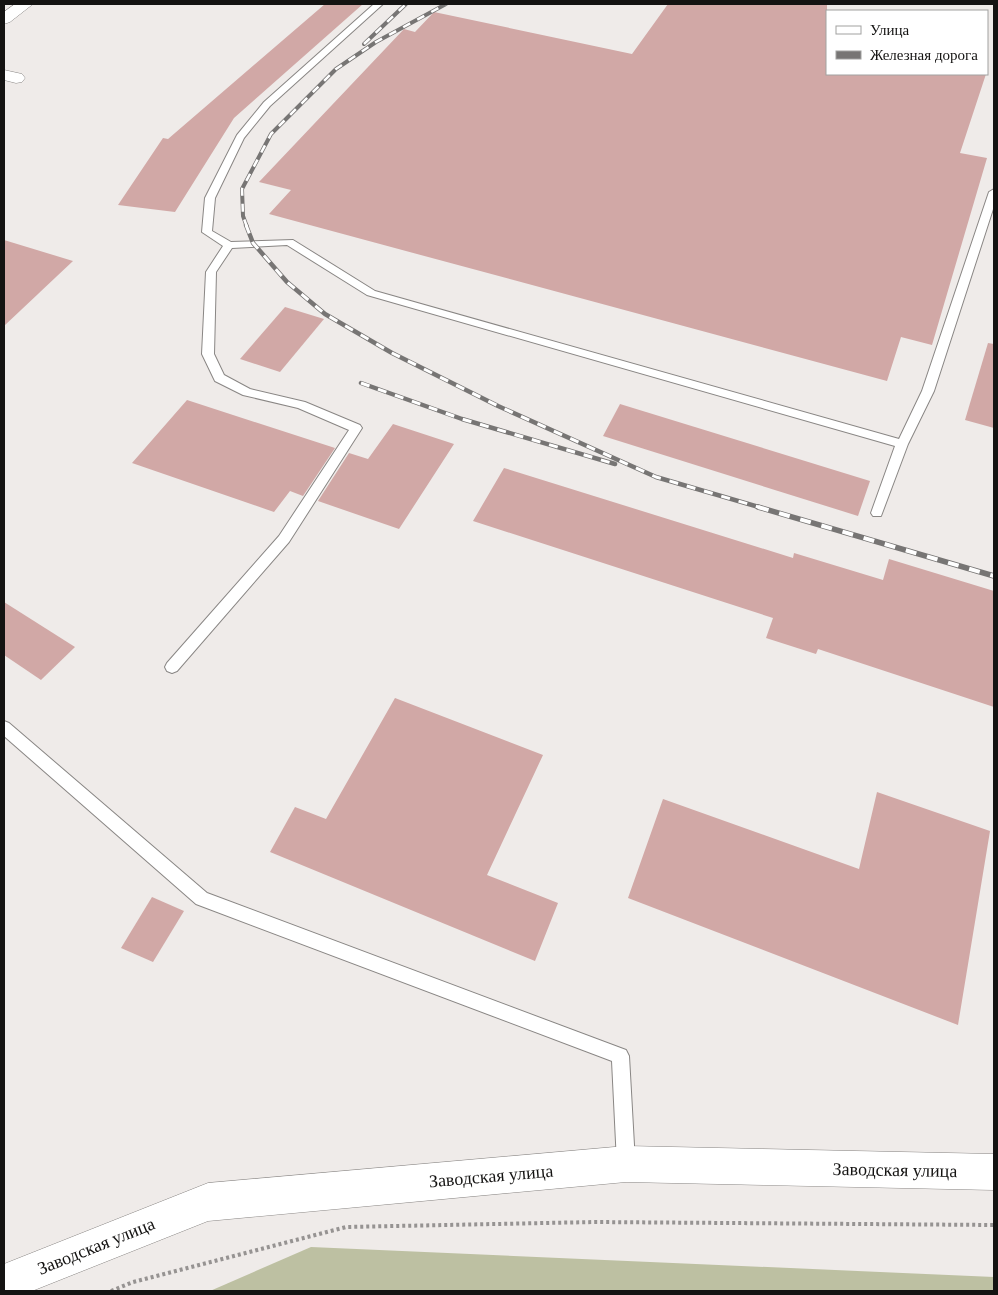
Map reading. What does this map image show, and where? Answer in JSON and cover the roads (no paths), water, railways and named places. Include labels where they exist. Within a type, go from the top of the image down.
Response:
[{"type":"street","points":[[4,19],[25,4]]},
{"type":"street","name":"Заводская улица","points":[[4,1283],[208,1202],[626,1164],[994,1172]]},
{"type":"lane","points":[[379,4],[267,104],[240,137],[210,198],[207,232],[229,245],[289,242],[371,294],[902,444]]},
{"type":"lane","points":[[877,513],[902,444],[928,391],[994,192]]},
{"type":"lane","points":[[172,667],[284,539],[356,428],[300,405],[247,392],[219,378],[208,354],[211,272],[229,245]]},
{"type":"lane","points":[[4,727],[202,899],[620,1056],[626,1164]]},
{"type":"railway","points":[[364,44],[406,4]]},
{"type":"railway","points":[[247,227],[243,216],[242,189],[271,134],[336,69],[376,42],[446,4]]},
{"type":"railway","points":[[246,225],[253,243],[287,282],[325,314],[392,353],[498,406],[656,477],[762,508]]},
{"type":"railway","points":[[361,383],[462,419],[615,464]]},
{"type":"railway","points":[[758,507],[994,576]]}]
